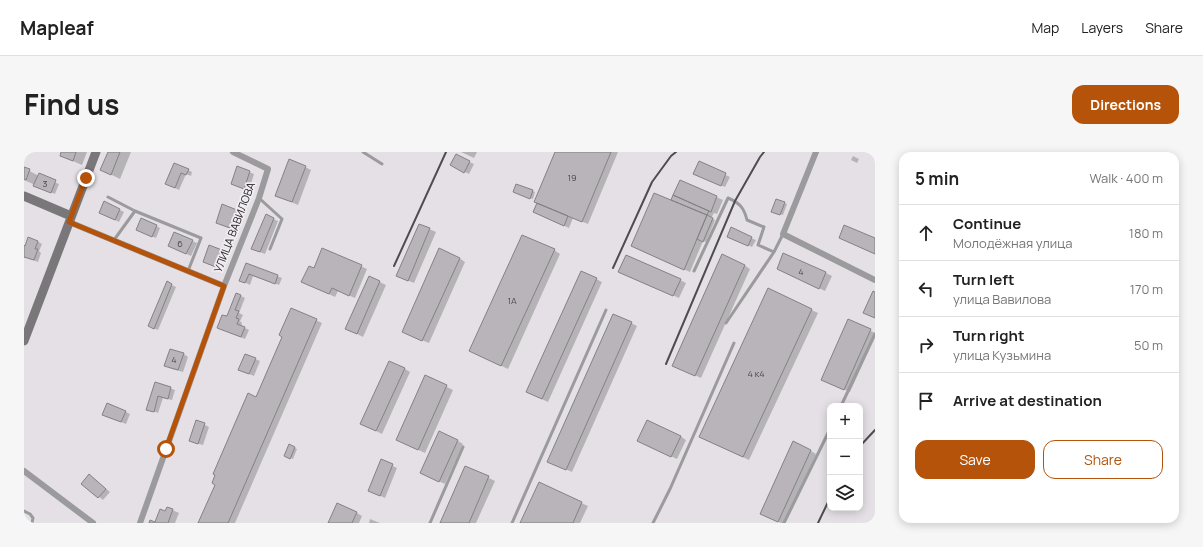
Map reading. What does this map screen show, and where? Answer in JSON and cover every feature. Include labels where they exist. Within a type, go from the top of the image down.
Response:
[{"type":"main road","points":[[24,341],[96,152]]},
{"type":"main road","name":"УЛИЦА ВАВИЛОВА","points":[[24,196],[70,219]]},
{"type":"street","name":"УЛИЦА ВАВИЛОВА","points":[[70,219],[114,240],[224,286],[259,198],[268,169],[233,152]]},
{"type":"street","points":[[816,152],[783,234],[875,280]]},
{"type":"street","points":[[140,523],[224,286]]},
{"type":"street","points":[[24,471],[91,522]]},
{"type":"lane","points":[[363,152],[382,164]]},
{"type":"lane","points":[[108,197],[135,211],[201,238],[188,271]]},
{"type":"lane","points":[[259,198],[282,219],[270,249]]},
{"type":"lane","points":[[694,271],[728,198],[735,201],[744,210],[747,220],[764,227],[758,246],[774,252]]},
{"type":"lane","points":[[114,240],[135,211]]},
{"type":"lane","points":[[726,323],[774,252],[783,234]]},
{"type":"lane","points":[[512,523],[606,310]]},
{"type":"lane","points":[[842,403],[875,334]]},
{"type":"lane","points":[[653,523],[670,489],[734,343]]},
{"type":"lane","points":[[784,523],[827,435]]},
{"type":"lane","points":[[430,523],[463,447]]},
{"type":"lane","points":[[24,511],[30,514],[33,518],[32,523]]},
{"type":"building","points":[[61,152],[76,152],[73,161],[60,156]]},
{"type":"building","points":[[108,152],[120,152],[111,175],[100,170]]},
{"type":"building","points":[[555,152],[611,152],[582,222],[534,202]]},
{"type":"building","points":[[456,154],[470,161],[464,173],[450,165]]},
{"type":"building","points":[[289,159],[306,166],[292,202],[275,196]]},
{"type":"building","points":[[699,161],[726,173],[721,186],[693,174]]},
{"type":"building","points":[[174,163],[189,169],[186,175],[181,173],[175,188],[165,184]]},
{"type":"building","points":[[237,166],[250,171],[244,189],[231,184]]},
{"type":"building","points":[[24,167],[30,169],[26,180],[24,179]]},
{"type":"building","points":[[39,173],[56,180],[51,193],[33,186]]},
{"type":"building","points":[[680,180],[717,196],[711,212],[673,195]]},
{"type":"building","points":[[516,184],[533,190],[530,199],[513,192]]},
{"type":"building","points":[[654,193],[707,215],[684,270],[631,246]]},
{"type":"building","points":[[673,195],[709,211],[707,215],[671,200]]},
{"type":"building","points":[[776,199],[785,202],[780,215],[771,212]]},
{"type":"building","points":[[104,201],[120,209],[115,220],[99,213]]},
{"type":"building","points":[[537,203],[568,216],[564,226],[533,212]]},
{"type":"building","points":[[222,204],[237,210],[230,228],[216,223]]},
{"type":"building","points":[[266,214],[274,218],[260,252],[251,249]]},
{"type":"building","points":[[707,215],[713,218],[703,242],[697,239]]},
{"type":"building","points":[[141,218],[157,225],[152,237],[136,230]]},
{"type":"building","points":[[419,224],[430,228],[408,281],[396,276]]},
{"type":"building","points":[[844,225],[875,238],[875,254],[839,238]]},
{"type":"building","points":[[731,227],[752,237],[748,246],[727,237]]},
{"type":"building","points":[[174,232],[193,240],[186,254],[168,246]]},
{"type":"building","points":[[522,235],[555,249],[501,366],[469,351]]},
{"type":"building","points":[[28,237],[38,241],[35,249],[38,249],[34,260],[24,257],[24,245],[25,246]]},
{"type":"building","points":[[209,245],[222,250],[216,267],[203,262]]},
{"type":"building","points":[[322,248],[362,265],[349,296],[332,288],[329,294],[301,282],[309,266],[314,268]]},
{"type":"building","points":[[439,248],[460,258],[422,341],[402,332]]},
{"type":"building","points":[[783,253],[826,272],[819,289],[777,269]]},
{"type":"building","points":[[722,254],[745,265],[695,376],[672,366]]},
{"type":"building","points":[[626,255],[681,279],[673,296],[618,272]]},
{"type":"building","points":[[246,263],[278,275],[275,284],[249,274],[245,283],[239,281]]},
{"type":"building","points":[[581,271],[597,278],[542,399],[526,392]]},
{"type":"building","points":[[369,276],[380,281],[357,334],[345,329]]},
{"type":"building","points":[[167,281],[172,284],[154,329],[148,326]]},
{"type":"building","points":[[768,288],[812,309],[743,457],[699,437]]},
{"type":"building","points":[[873,291],[875,292],[875,318],[863,313]]},
{"type":"building","points":[[236,293],[241,295],[235,310],[239,311],[236,318],[239,319],[237,324],[245,327],[241,337],[217,328],[222,315],[227,316]]},
{"type":"building","points":[[291,308],[317,319],[228,523],[198,523],[215,485],[212,483],[215,475],[213,474],[248,393],[256,397],[282,337],[279,335]]},
{"type":"building","points":[[613,314],[632,322],[566,470],[547,462]]},
{"type":"building","points":[[848,319],[871,329],[844,390],[821,380]]},
{"type":"building","points":[[170,349],[184,353],[178,370],[164,366]]},
{"type":"building","points":[[245,354],[256,358],[249,374],[238,370]]},
{"type":"building","points":[[389,361],[405,368],[376,431],[360,424]]},
{"type":"building","points":[[425,375],[447,385],[418,450],[396,440]]},
{"type":"building","points":[[155,382],[171,387],[168,399],[158,396],[154,412],[146,410]]},
{"type":"building","points":[[107,403],[126,411],[121,422],[102,415]]},
{"type":"building","points":[[196,420],[205,423],[198,444],[189,441]]},
{"type":"building","points":[[647,420],[681,436],[671,457],[637,441]]},
{"type":"building","points":[[439,431],[458,440],[439,482],[420,473]]},
{"type":"building","points":[[793,441],[811,450],[778,522],[760,514]]},
{"type":"building","points":[[289,444],[295,447],[290,459],[284,456]]},
{"type":"building","points":[[381,459],[393,464],[380,496],[368,491]]},
{"type":"building","points":[[465,466],[489,476],[469,523],[440,523]]},
{"type":"building","points":[[89,474],[106,489],[98,498],[81,484]]},
{"type":"building","points":[[539,482],[582,502],[573,523],[520,523]]},
{"type":"building","points":[[337,503],[357,512],[352,523],[328,523]]},
{"type":"building","points":[[167,507],[173,509],[168,523],[149,523],[150,520],[155,522],[160,509],[165,511]]},
{"type":"railway","points":[[394,266],[446,152]]},
{"type":"railway","points":[[613,268],[652,182],[671,156],[676,152]]},
{"type":"railway","points":[[666,364],[735,201],[764,152]]},
{"type":"railway","points":[[863,443],[875,430]]},
{"type":"railway","points":[[818,523],[827,504]]},
{"type":"route","points":[[86,178],[69,222],[224,286],[166,449]]}]
